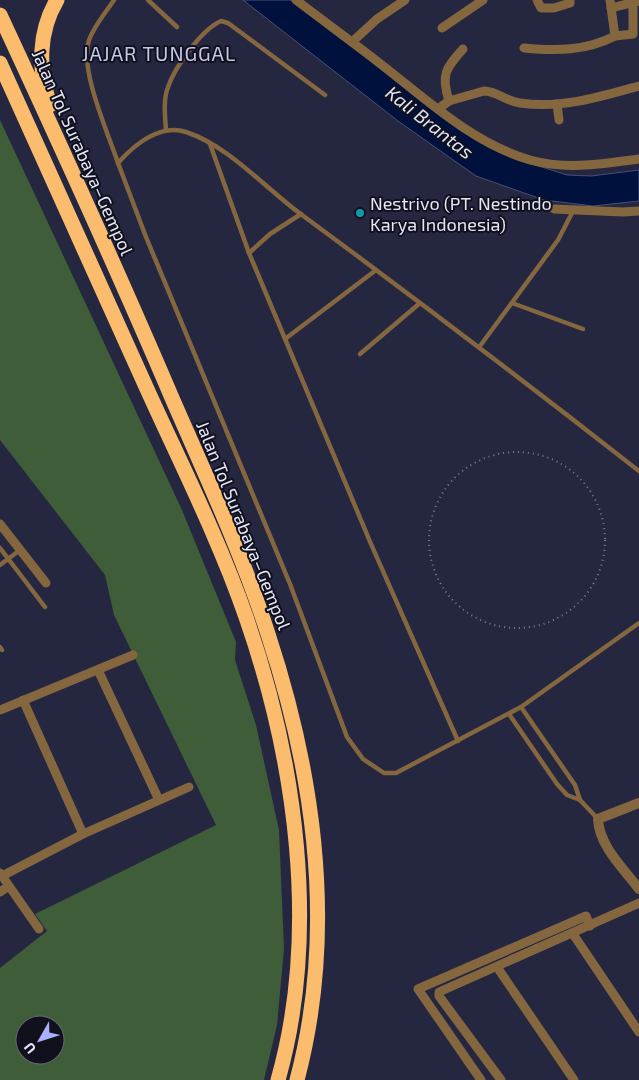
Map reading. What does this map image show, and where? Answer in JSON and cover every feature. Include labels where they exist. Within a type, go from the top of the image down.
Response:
[{"type":"highway","points":[[57,0],[45,30],[40,57],[45,91],[82,192]]},
{"type":"highway","name":"Jalan Tol Surabaya–Gempol","points":[[0,15],[82,192],[250,584],[276,658],[297,737],[314,838],[317,892],[313,986],[302,1060],[296,1080]]},
{"type":"highway","name":"Jalan Tol Surabaya–Gempol","points":[[0,64],[228,569],[263,669],[283,758],[296,839],[300,916],[295,992],[286,1049],[278,1080]]},
{"type":"highway","points":[[0,78],[8,89],[49,171]]},
{"type":"street","points":[[296,0],[463,128],[530,160],[558,165],[587,166],[639,159]]},
{"type":"street","points":[[352,42],[377,19],[405,0]]},
{"type":"street","points":[[442,28],[483,0]]},
{"type":"street","points":[[537,0],[541,8],[554,8],[570,3],[570,0]]},
{"type":"street","points":[[524,48],[558,52],[583,48],[615,36],[633,34],[636,2],[610,4],[615,36]]},
{"type":"street","points":[[449,101],[444,83],[447,66],[463,49]]},
{"type":"street","points":[[438,109],[449,101],[490,91],[519,103],[557,104],[578,102],[639,86]]},
{"type":"street","points":[[557,104],[559,120]]},
{"type":"street","points":[[554,209],[574,211],[639,211]]},
{"type":"street","points":[[0,524],[46,583]]},
{"type":"street","points":[[0,710],[133,654]]},
{"type":"street","points":[[98,670],[159,800]]},
{"type":"street","points":[[23,700],[83,834]]},
{"type":"street","points":[[39,929],[1,874],[83,834],[189,787]]},
{"type":"street","points":[[639,803],[598,819],[601,834],[607,846],[639,889]]},
{"type":"street","points":[[0,892],[9,886]]},
{"type":"street","points":[[501,1080],[438,995],[440,991],[639,904]]},
{"type":"street","points":[[481,1080],[418,989],[586,916],[590,926]]},
{"type":"street","points":[[573,934],[639,1032]]},
{"type":"street","points":[[497,967],[574,1080]]},
{"type":"lane","points":[[114,0],[90,39],[86,54],[88,73],[118,163],[197,363],[290,584],[347,737],[363,759],[384,773],[390,774],[458,741],[521,707],[639,623]]},
{"type":"lane","points":[[148,0],[177,26]]},
{"type":"lane","points":[[166,130],[168,88],[185,55],[211,28],[221,21],[228,23],[325,95]]},
{"type":"lane","points":[[118,163],[139,144],[166,130],[185,131],[209,142],[301,214],[480,346],[639,471]]},
{"type":"lane","points":[[209,142],[248,253],[371,544],[458,741]]},
{"type":"lane","points":[[480,346],[558,240],[574,211]]},
{"type":"lane","points":[[248,253],[270,234],[301,214]]},
{"type":"lane","points":[[285,339],[376,270]]},
{"type":"lane","points":[[360,354],[420,303]]},
{"type":"lane","points":[[512,303],[583,329]]},
{"type":"lane","points":[[0,548],[45,607]]},
{"type":"lane","points":[[0,565],[20,550]]},
{"type":"lane","points":[[521,707],[575,785],[580,800],[598,819]]},
{"type":"lane","points":[[509,714],[557,784],[567,795],[580,800]]},
{"type":"path","points":[[525,453],[558,463],[585,485],[601,516],[604,533],[604,551],[594,584],[571,610],[540,626],[506,628],[474,617],[448,596],[433,566],[429,533],[438,499],[460,472],[491,456],[525,453]]},
{"type":"green space","points":[[0,120],[182,510],[236,642],[235,660],[256,725],[279,830],[284,949],[277,1025],[264,1080],[0,1080],[0,968],[47,931],[35,914],[216,825],[114,615],[105,575],[0,440]]},
{"type":"water","name":"Kali Brantas","points":[[243,0],[290,0],[420,98],[510,157],[567,175],[591,176],[639,170],[639,201],[593,206],[544,200],[476,176],[398,121]]},
{"type":"place","name":"Nestrivo (PT. Nestindo Karya Indonesia)","points":[[360,213]]},
{"type":"district","name":"JAJAR TUNGGAL","points":[[159,53]]}]
